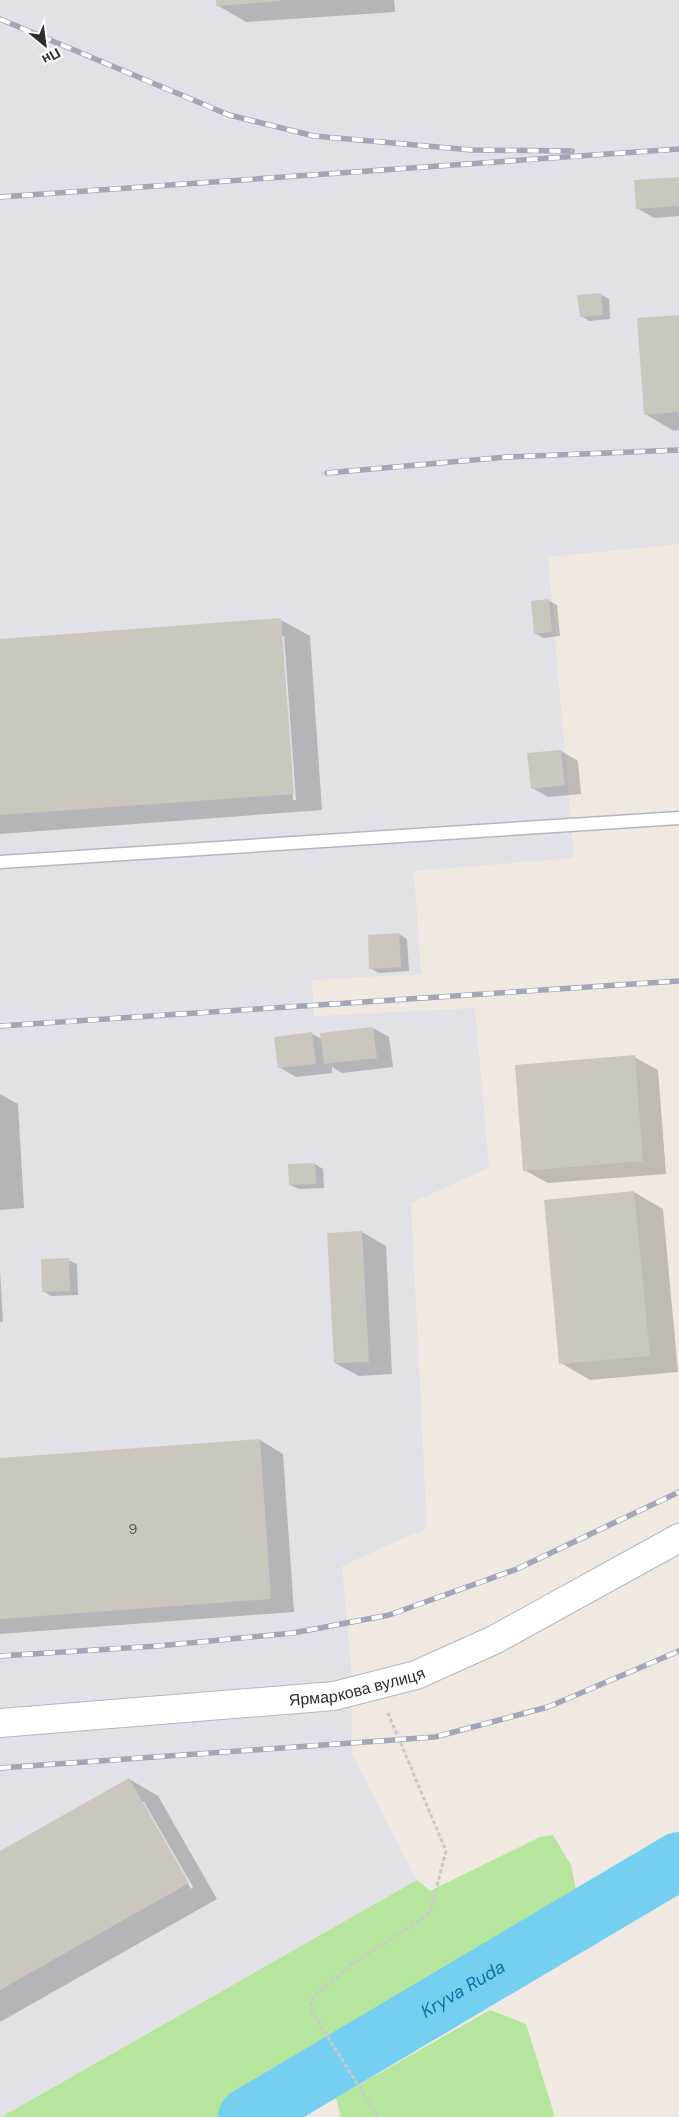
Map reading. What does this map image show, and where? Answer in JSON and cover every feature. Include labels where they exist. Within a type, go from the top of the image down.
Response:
[{"type":"street","name":"Ярмаркова вулиця","points":[[0,1723],[334,1696],[416,1675],[494,1640],[679,1538]]},
{"type":"lane","points":[[0,862],[679,818]]},
{"type":"path","points":[[376,1685],[446,1851],[430,1914],[352,1964],[312,1998],[311,2010],[378,2117]]},
{"type":"shaded area","points":[[0,0],[679,0],[679,544],[548,557],[574,858],[414,871],[421,974],[312,980],[314,1016],[475,1008],[489,1168],[411,1203],[427,1528],[342,1566],[351,1665],[352,1754],[417,1880],[0,2117]]},
{"type":"green space","points":[[553,1835],[571,1865],[578,1899],[570,1907],[297,2066],[219,2117],[1,2117],[417,1880],[430,1891],[540,1837]]},
{"type":"green space","points":[[490,2010],[526,2024],[555,2117],[341,2117],[336,2098]]},
{"type":"building","points":[[216,0],[281,0],[281,1],[216,6]]},
{"type":"building","points":[[679,177],[679,206],[636,209],[634,180]]},
{"type":"building","points":[[601,293],[603,315],[580,317],[577,295]]},
{"type":"building","points":[[679,315],[679,412],[644,415],[637,318]]},
{"type":"building","points":[[549,599],[552,632],[534,634],[531,601]]},
{"type":"building","points":[[281,618],[294,794],[0,815],[0,639]]},
{"type":"building","points":[[561,750],[565,785],[531,789],[527,753]]},
{"type":"building","points":[[399,933],[401,967],[369,969],[368,935]]},
{"type":"building","points":[[373,1027],[377,1058],[324,1064],[320,1033]]},
{"type":"building","points":[[312,1032],[316,1064],[278,1068],[274,1037]]},
{"type":"building","points":[[635,1055],[643,1161],[523,1171],[515,1065]]},
{"type":"building","points":[[315,1163],[316,1184],[289,1185],[288,1164]]},
{"type":"building","points":[[634,1191],[650,1356],[559,1364],[544,1200]]},
{"type":"building","points":[[362,1231],[369,1362],[334,1363],[327,1233]]},
{"type":"building","points":[[69,1258],[70,1291],[42,1292],[41,1259]]},
{"type":"building","points":[[260,1439],[271,1599],[0,1619],[0,1458]]},
{"type":"building","points":[[129,1778],[189,1883],[0,1990],[0,1851]]},
{"type":"waterway","name":"Kryva Ruda","points":[[247,2117],[679,1861]]},
{"type":"railway","points":[[0,19],[229,115],[314,136],[472,150],[572,151]]},
{"type":"railway","points":[[0,197],[679,149]]},
{"type":"railway","points":[[327,473],[507,457],[679,450]]},
{"type":"railway","points":[[0,1026],[679,981]]},
{"type":"railway","points":[[0,1656],[158,1646],[293,1633],[389,1615],[517,1569],[679,1492]]},
{"type":"railway","points":[[0,1768],[435,1737],[548,1707],[679,1651]]}]
